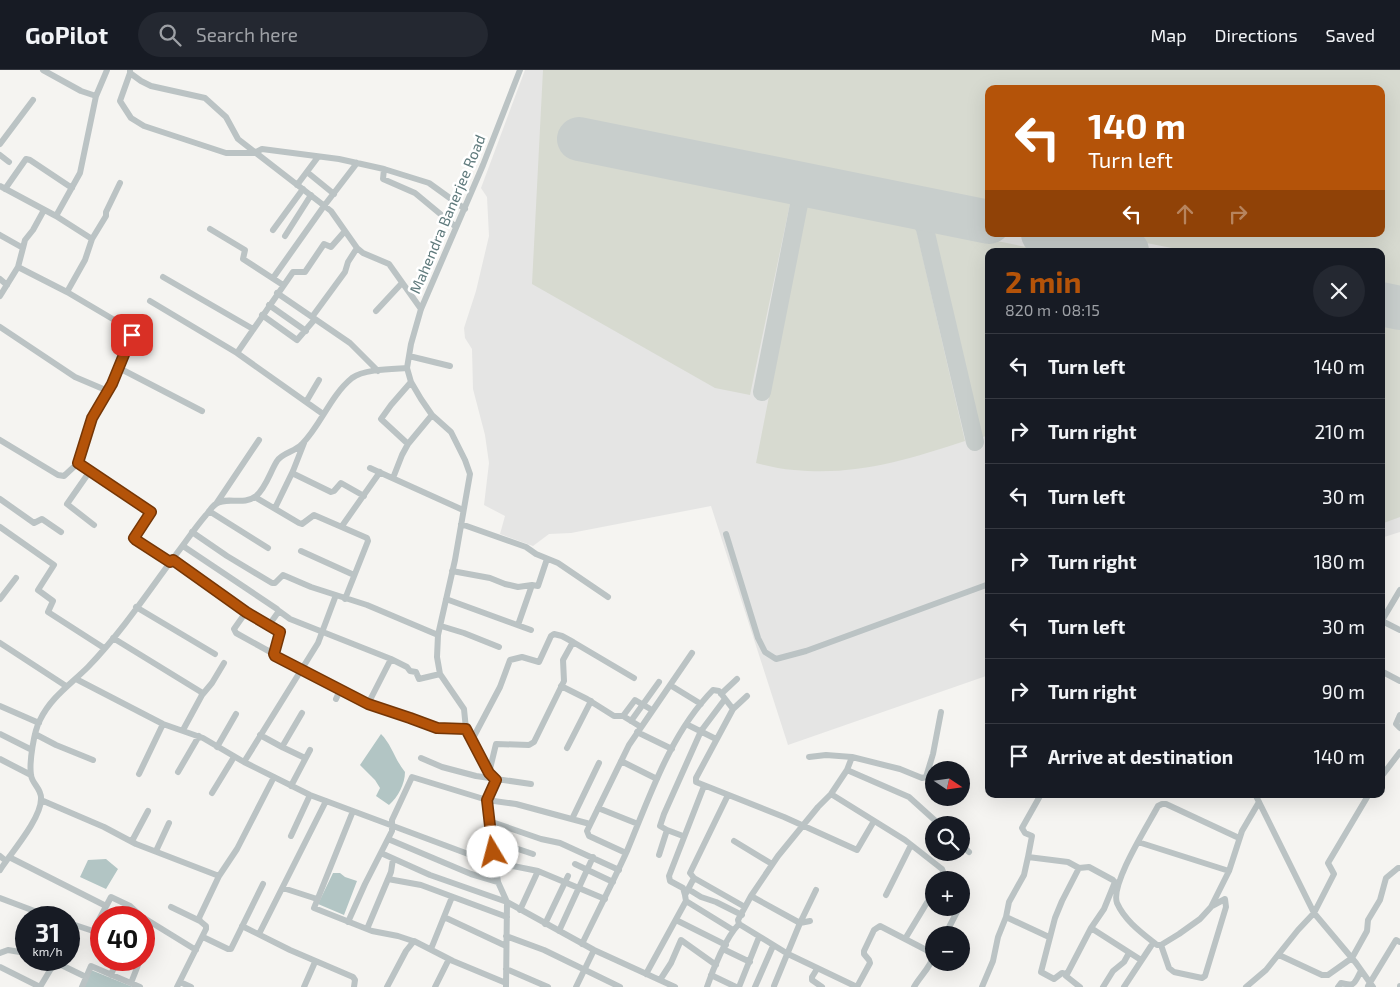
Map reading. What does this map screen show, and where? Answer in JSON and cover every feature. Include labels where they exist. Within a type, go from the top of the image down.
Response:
[{"type":"street","points":[[43,70],[81,92],[96,96]]},
{"type":"street","points":[[56,216],[80,173],[96,96],[107,70]]},
{"type":"street","name":"Mahendra Banerjee Road","points":[[407,369],[421,309],[465,209],[520,70]]},
{"type":"street","points":[[421,309],[386,262],[369,256],[357,248],[334,215],[311,195],[254,153],[238,139],[226,117],[206,98],[151,86],[130,72],[120,101],[131,118],[144,126],[226,153],[254,153],[262,149],[358,163],[384,169],[429,183],[465,209]]},
{"type":"street","points":[[0,144],[33,100]]},
{"type":"street","points":[[0,155],[9,162]]},
{"type":"street","points":[[297,185],[318,157]]},
{"type":"street","points":[[72,188],[26,159],[2,187],[56,216],[92,239]]},
{"type":"street","points":[[273,278],[324,206],[358,163]]},
{"type":"street","points":[[384,169],[383,179],[415,193],[456,227]]},
{"type":"street","points":[[307,172],[334,194]]},
{"type":"street","points":[[67,292],[85,260],[92,239],[106,216],[120,183]]},
{"type":"street","points":[[273,230],[303,189]]},
{"type":"street","points":[[285,236],[311,195]]},
{"type":"street","points":[[0,296],[18,267],[24,242],[44,210]]},
{"type":"street","points":[[210,229],[245,250],[243,259],[283,285]]},
{"type":"street","points":[[237,354],[292,272],[305,272],[324,244],[331,247],[345,231]]},
{"type":"street","points":[[0,235],[23,248]]},
{"type":"street","points":[[262,315],[297,340],[306,331],[345,272],[348,262],[357,248]]},
{"type":"street","points":[[0,440],[58,476],[64,476],[78,463],[92,418],[119,368],[133,331],[67,292],[18,267]]},
{"type":"street","points":[[163,277],[253,329]]},
{"type":"street","points":[[0,280],[7,285]]},
{"type":"street","points":[[376,311],[402,283]]},
{"type":"street","points":[[277,293],[352,344],[378,371]]},
{"type":"street","points":[[150,301],[237,354],[323,414]]},
{"type":"street","points":[[269,305],[306,331]]},
{"type":"street","points":[[0,327],[79,380],[108,391]]},
{"type":"street","points":[[409,356],[450,366]]},
{"type":"street","points":[[119,368],[202,411]]},
{"type":"street","points":[[275,508],[304,443],[323,414],[352,378],[378,371],[407,369],[411,382],[432,415],[451,432],[470,474],[438,635],[437,657],[440,674],[464,709],[466,729],[489,773],[496,780]]},
{"type":"street","points":[[306,402],[320,380]]},
{"type":"street","points":[[408,444],[381,419],[411,382]]},
{"type":"street","points":[[393,478],[408,444],[432,415]]},
{"type":"street","points":[[0,870],[35,817],[42,800],[31,775],[32,750],[39,723],[45,711],[66,686],[76,679],[113,638],[192,532],[216,504],[259,440]]},
{"type":"street","points":[[216,504],[224,501],[244,501],[255,497],[280,458],[304,443]]},
{"type":"street","points":[[78,463],[151,512],[134,538],[281,633],[274,654]]},
{"type":"street","points":[[370,468],[463,510]]},
{"type":"street","points":[[90,471],[67,504],[94,525]]},
{"type":"street","points":[[342,526],[380,472]]},
{"type":"street","points":[[292,473],[331,492],[334,492],[341,483],[364,496]]},
{"type":"street","points":[[255,497],[300,524],[314,515],[368,539],[345,599]]},
{"type":"street","points":[[0,499],[34,523],[42,519],[61,532]]},
{"type":"street","points":[[209,511],[268,548]]},
{"type":"street","points":[[461,524],[526,548],[561,565],[608,597]]},
{"type":"street","points":[[0,527],[54,565],[38,590],[53,601],[48,612],[104,648]]},
{"type":"street","points":[[192,532],[272,583],[283,575],[345,599],[368,605],[438,635]]},
{"type":"street","points":[[726,534],[758,638],[765,652],[776,659],[985,585]]},
{"type":"street","points":[[183,546],[290,619],[391,659],[407,667],[410,671],[416,672],[419,679],[440,674]]},
{"type":"street","points":[[301,551],[354,575]]},
{"type":"street","points":[[452,571],[490,578],[518,587],[538,586],[547,559]]},
{"type":"street","points":[[0,599],[16,578]]},
{"type":"street","points":[[518,625],[532,585]]},
{"type":"street","points":[[1385,608],[1400,590]]},
{"type":"street","points":[[212,793],[260,736],[274,711],[302,671],[323,633],[335,595]]},
{"type":"street","points":[[446,599],[531,630]]},
{"type":"street","points":[[136,608],[215,654]]},
{"type":"street","points":[[269,625],[279,611]]},
{"type":"street","points":[[246,612],[234,629],[236,632],[302,671],[368,704],[437,728],[466,729]]},
{"type":"street","points":[[1385,623],[1400,630]]},
{"type":"street","points":[[441,626],[499,647]]},
{"type":"street","points":[[472,740],[500,687],[510,660],[522,657],[539,662],[551,636],[556,633],[634,678]]},
{"type":"street","points":[[113,638],[201,692],[202,695]]},
{"type":"street","points":[[489,773],[496,744],[529,745],[534,742],[561,686],[564,676],[563,660],[573,642]]},
{"type":"street","points":[[0,643],[66,686]]},
{"type":"street","points":[[626,853],[589,836],[587,831],[621,761],[639,729],[692,653]]},
{"type":"street","points":[[368,704],[391,659]]},
{"type":"street","points":[[183,730],[202,695],[224,663]]},
{"type":"street","points":[[1385,673],[1400,681]]},
{"type":"street","points":[[76,679],[163,724],[199,736],[240,760],[310,795],[496,866],[513,866],[538,871],[604,899]]},
{"type":"street","points":[[683,836],[661,827],[660,823],[701,731],[723,696],[737,679]]},
{"type":"street","points":[[631,721],[659,682]]},
{"type":"street","points":[[670,685],[701,704]]},
{"type":"street","points":[[561,686],[591,701],[614,716],[622,716],[631,721],[639,729],[672,749]]},
{"type":"street","points":[[582,944],[613,882],[657,779],[686,724],[713,690],[717,689],[733,709]]},
{"type":"street","points":[[336,699],[340,690]]},
{"type":"street","points":[[746,696],[733,709],[696,780],[704,786],[784,817],[857,850],[874,821]]},
{"type":"street","points":[[622,716],[635,700],[652,710]]},
{"type":"street","points":[[567,748],[591,701]]},
{"type":"street","points":[[0,706],[39,723]]},
{"type":"street","points":[[809,757],[826,755],[852,757],[900,769],[924,778],[928,775],[941,712]]},
{"type":"street","points":[[282,747],[302,713]]},
{"type":"street","points":[[217,747],[236,714]]},
{"type":"street","points":[[1400,716],[1396,724],[1400,728]]},
{"type":"street","points":[[139,774],[163,724]]},
{"type":"street","points":[[686,724],[716,740]]},
{"type":"street","points":[[0,734],[32,750]]},
{"type":"street","points":[[36,734],[56,745],[93,760]]},
{"type":"street","points":[[178,772],[199,736]]},
{"type":"street","points":[[260,736],[305,758]]},
{"type":"street","points":[[291,786],[310,750]]},
{"type":"street","points":[[1385,772],[1400,752]]},
{"type":"street","points":[[707,987],[711,975],[733,930],[739,924],[738,920],[751,896],[772,864],[818,807],[831,794],[847,770],[852,757]]},
{"type":"street","points":[[421,758],[456,771],[496,780],[503,779],[531,784]]},
{"type":"street","points":[[0,759],[31,775]]},
{"type":"street","points":[[621,761],[657,779]]},
{"type":"street","points":[[572,819],[599,763]]},
{"type":"street","points":[[847,770],[909,797],[930,816]]},
{"type":"street","points":[[348,922],[388,839],[392,820],[412,776],[487,800],[516,804],[590,824]]},
{"type":"street","points":[[200,921],[199,918],[219,876],[276,778]]},
{"type":"street","points":[[353,811],[314,906],[315,909],[379,933],[401,936],[506,985],[507,902],[498,882],[487,800],[496,780]]},
{"type":"street","points":[[704,786],[668,876],[670,881],[683,888],[686,895],[733,930]]},
{"type":"street","points":[[831,794],[911,846],[942,869],[942,871]]},
{"type":"street","points":[[291,836],[310,795]]},
{"type":"street","points":[[728,795],[707,840],[690,870],[690,875],[745,907]]},
{"type":"street","points":[[982,987],[993,961],[1009,902],[1024,875],[1032,836],[1022,828],[1039,798]]},
{"type":"street","points":[[1257,798],[1314,913],[1352,958],[1370,986],[1396,940],[1400,942]]},
{"type":"street","points":[[1246,987],[1266,970],[1314,913],[1334,874],[1328,863],[1367,798]]},
{"type":"street","points":[[42,800],[132,841],[219,876]]},
{"type":"street","points":[[259,934],[326,801]]},
{"type":"street","points":[[1239,838],[1162,804],[1158,806],[1120,877],[1116,894],[1117,903],[1133,926],[1157,945],[1161,945],[1200,919],[1211,907],[1229,871],[1245,824],[1259,802]]},
{"type":"street","points":[[598,808],[638,824]]},
{"type":"street","points":[[132,841],[148,811]]},
{"type":"street","points":[[489,821],[541,839],[560,843],[618,870]]},
{"type":"street","points":[[156,851],[169,823]]},
{"type":"street","points":[[659,855],[667,830]]},
{"type":"street","points":[[388,839],[471,874],[498,882]]},
{"type":"street","points":[[491,840],[533,854]]},
{"type":"street","points":[[734,841],[772,864]]},
{"type":"street","points":[[1138,842],[1229,871]]},
{"type":"street","points":[[886,895],[911,846]]},
{"type":"street","points":[[381,853],[430,875],[507,902],[582,944],[675,987]]},
{"type":"street","points":[[0,856],[106,906],[111,897],[130,906]]},
{"type":"street","points":[[1028,857],[1068,862],[1079,868],[1089,867],[1109,877],[1114,882],[1104,909],[1091,928],[1066,974]]},
{"type":"street","points":[[367,929],[388,880],[393,858]]},
{"type":"street","points":[[559,931],[593,858]]},
{"type":"street","points":[[575,864],[613,882]]},
{"type":"street","points":[[1066,974],[1062,973],[1054,979],[1041,972],[1049,936],[1062,901],[1079,868]]},
{"type":"street","points":[[1279,955],[1325,976],[1352,958],[1366,931],[1368,920],[1380,900],[1386,878],[1400,868]]},
{"type":"street","points":[[520,910],[538,871]]},
{"type":"street","points":[[546,924],[568,876]]},
{"type":"street","points":[[646,974],[676,920],[694,878]]},
{"type":"street","points":[[388,880],[419,884],[507,917]]},
{"type":"street","points":[[203,937],[230,949],[262,884]]},
{"type":"street","points":[[283,888],[317,900]]},
{"type":"street","points":[[774,986],[816,890]]},
{"type":"street","points":[[686,895],[716,902],[742,915]]},
{"type":"street","points":[[751,896],[800,923],[810,921]]},
{"type":"street","points":[[431,950],[452,897]]},
{"type":"street","points":[[0,898],[21,906]]},
{"type":"street","points":[[1161,945],[1169,968],[1174,972],[1202,978],[1205,976],[1226,907],[1225,899],[1211,907]]},
{"type":"street","points":[[905,939],[925,906]]},
{"type":"street","points":[[171,907],[200,921],[206,927],[203,937],[178,985],[191,987]]},
{"type":"street","points":[[444,917],[506,946]]},
{"type":"street","points":[[1006,917],[1049,936]]},
{"type":"street","points":[[676,920],[750,962]]},
{"type":"street","points":[[739,924],[773,946],[857,987],[870,963],[864,951],[874,930],[880,926],[925,949]]},
{"type":"street","points":[[155,926],[196,950]]},
{"type":"street","points":[[242,926],[316,962],[353,977],[355,980],[354,987]]},
{"type":"street","points":[[1091,928],[1141,960]]},
{"type":"street","points":[[506,936],[544,950],[620,987]]},
{"type":"street","points":[[711,975],[738,987],[759,937]]},
{"type":"street","points":[[660,980],[671,963],[681,940],[716,965]]},
{"type":"street","points":[[387,987],[402,958],[413,942]]},
{"type":"street","points":[[755,987],[773,946]]},
{"type":"street","points":[[1124,987],[1150,946]]},
{"type":"street","points":[[0,953],[8,950],[15,951]]},
{"type":"street","points":[[576,987],[594,950]]},
{"type":"street","points":[[1103,987],[1113,971],[1124,962],[1129,953]]},
{"type":"street","points":[[435,987],[449,959]]},
{"type":"street","points":[[304,987],[316,962]]},
{"type":"street","points":[[82,987],[91,966],[140,987]]},
{"type":"street","points":[[0,967],[40,987],[48,971]]},
{"type":"street","points":[[506,969],[548,987]]},
{"type":"street","points":[[817,969],[812,980],[822,987]]},
{"type":"street","points":[[74,971],[86,977]]},
{"type":"street","points":[[131,983],[136,971]]},
{"type":"street","points":[[914,987],[926,971]]},
{"type":"street","points":[[1338,987],[1341,983],[1352,985],[1361,971]]},
{"type":"street","points":[[1066,974],[1068,978],[1080,987]]},
{"type":"shaded area","points":[[525,70],[1400,70],[1400,532],[1385,537],[1385,248],[985,248],[985,676],[788,745],[711,506],[571,533],[549,534],[533,546],[500,534],[505,516],[484,505],[489,463],[485,435],[473,389],[472,349],[465,338],[464,328],[476,291],[489,236],[487,197],[481,188]]},
{"type":"shaded area","points":[[543,70],[1400,70],[1400,294],[1385,291],[1385,248],[1172,248],[1116,237],[1385,237],[1385,85],[985,85],[985,210],[580,129],[575,156],[791,199],[750,395],[715,388],[532,284]]},
{"type":"shaded area","points":[[807,202],[915,224],[965,441],[881,465],[839,471],[794,470],[756,463]]},
{"type":"shaded area","points":[[933,228],[1031,248],[985,248],[985,436],[980,438]]},
{"type":"shaded area","points":[[1385,320],[1400,323],[1400,517],[1385,523]]},
{"type":"shaded area","points":[[381,734],[405,772],[400,790],[389,805],[376,796],[380,788],[360,765]]},
{"type":"shaded area","points":[[106,859],[118,869],[106,889],[80,877],[88,860]]},
{"type":"shaded area","points":[[333,873],[340,873],[357,881],[344,915],[318,904]]},
{"type":"shaded area","points":[[91,971],[93,971],[133,987],[83,987]]},
{"type":"taxiway","points":[[762,392],[803,184]]},
{"type":"taxiway","points":[[907,206],[918,214],[925,229]]},
{"type":"taxiway","points":[[937,212],[925,229],[975,442]]},
{"type":"runway","points":[[579,139],[985,221]]},
{"type":"runway","points":[[1058,237],[1112,248]]},
{"type":"runway","points":[[1385,305],[1400,308]]},
{"type":"route","points":[[132,335],[112,384],[92,418],[78,463],[151,512],[135,533],[134,538],[136,540],[170,562],[173,560],[246,612],[280,632],[275,656],[368,704],[437,728],[466,729],[489,773],[496,780],[487,800],[493,852]]}]
